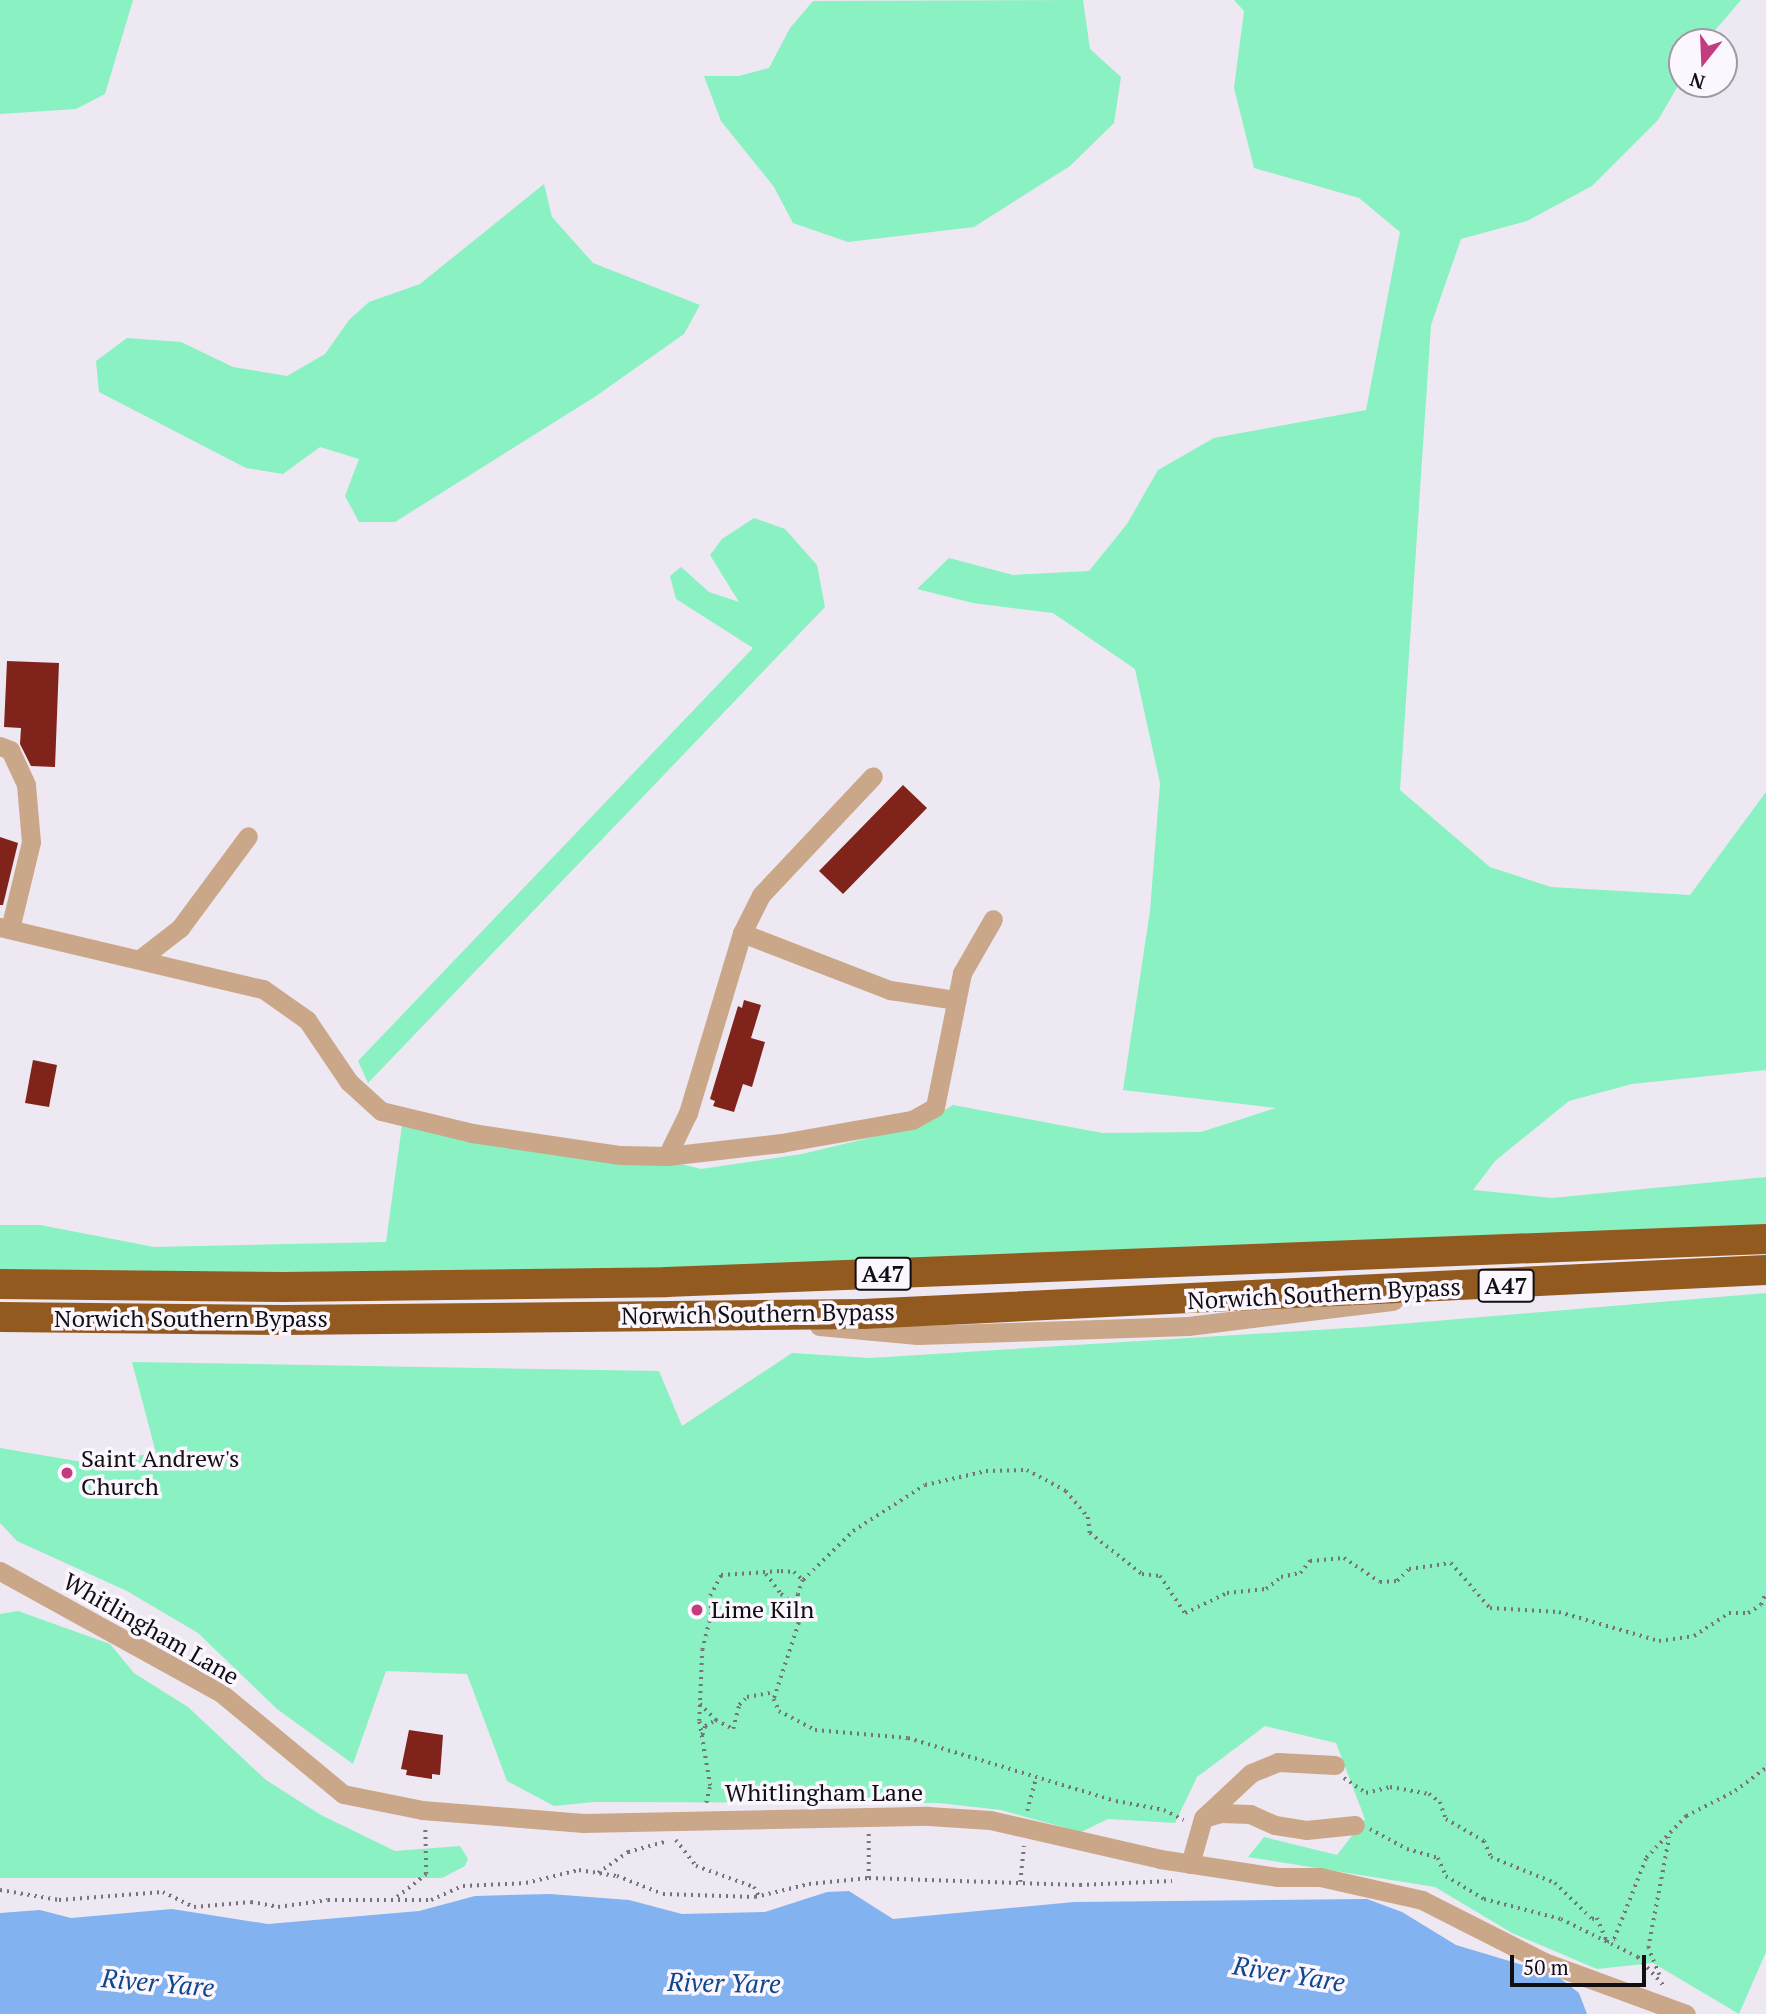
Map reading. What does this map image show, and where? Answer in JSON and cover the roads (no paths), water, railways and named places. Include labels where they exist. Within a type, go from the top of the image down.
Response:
[{"type":"highway","name":"Norwich Southern Bypass","points":[[0,1284],[283,1287],[666,1282],[1766,1239]]},
{"type":"highway","name":"Norwich Southern Bypass","points":[[0,1317],[297,1320],[877,1314],[1540,1284],[1766,1270]]},
{"type":"street","points":[[0,746],[10,750],[26,785],[31,842],[27,872],[5,928],[263,989],[289,1004],[307,1020],[349,1082],[381,1111],[472,1133],[620,1155],[667,1156],[782,1143],[912,1120],[935,1107],[962,973],[993,919]]},
{"type":"street","points":[[667,1156],[688,1113],[742,933],[761,895],[787,864],[873,776]]},
{"type":"street","points":[[139,959],[180,928],[248,836]]},
{"type":"street","points":[[742,933],[890,990],[956,1000]]},
{"type":"street","name":"Whitlingham Lane","points":[[0,1571],[221,1693],[332,1789],[422,1810],[583,1823],[704,1818],[990,1820],[1190,1864],[1277,1877],[1320,1877],[1422,1900],[1544,1962],[1686,2014]]},
{"type":"street","points":[[1190,1864],[1201,1823],[1251,1773],[1278,1762],[1335,1765]]},
{"type":"street","points":[[1201,1823],[1220,1813],[1250,1814],[1275,1825],[1306,1830],[1354,1825]]},
{"type":"water","name":"River Yare","points":[[849,1891],[893,1919],[1074,1902],[1367,1899],[1402,1912],[1456,1945],[1556,1975],[1579,1993],[1587,2014],[0,2014],[0,1913],[40,1910],[71,1918],[172,1909],[268,1924],[419,1911],[475,1896],[550,1894],[629,1900],[682,1914],[765,1912],[827,1892]]},
{"type":"place","name":"Saint Andrew's Church","points":[[67,1473]]},
{"type":"place","name":"Lime Kiln","points":[[697,1610]]}]
